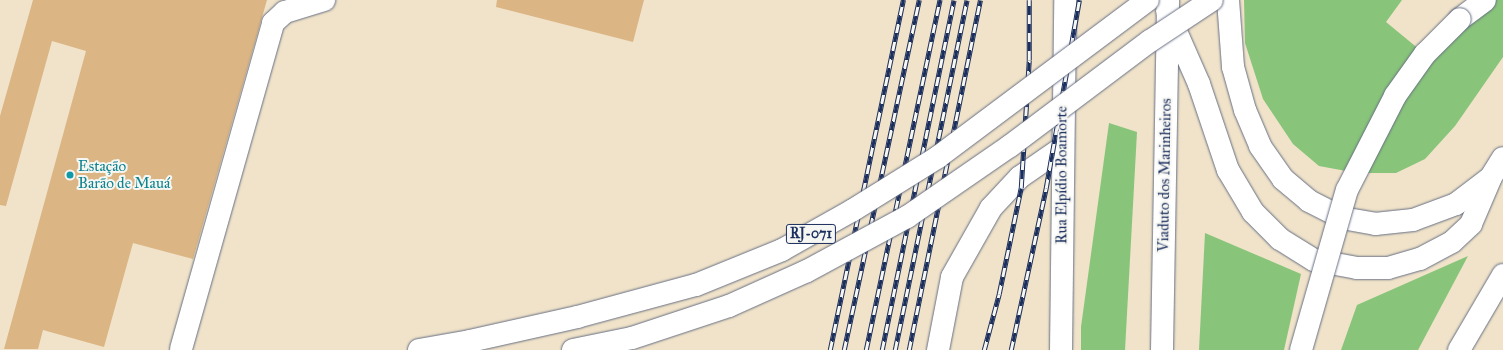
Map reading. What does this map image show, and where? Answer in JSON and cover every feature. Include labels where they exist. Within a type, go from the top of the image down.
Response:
[{"type":"main road","points":[[181,349],[273,23],[285,12],[324,0]]},
{"type":"main road","name":"Rua Elpídio Boamorte","points":[[1061,350],[1062,148],[1065,0]]},
{"type":"main road","name":"RJ-071","points":[[419,350],[576,317],[696,285],[782,250],[853,210],[938,157],[1148,0]]},
{"type":"main road","name":"RJ-071","points":[[573,350],[632,338],[729,306],[807,271],[907,217],[1010,146],[1150,41],[1212,0]]},
{"type":"main road","points":[[1228,0],[1233,67],[1244,110],[1260,146],[1279,172],[1309,201],[1342,218],[1375,224],[1412,220],[1456,204],[1491,177]]},
{"type":"main road","points":[[1301,350],[1322,272],[1354,176],[1396,96],[1425,54],[1460,20],[1485,0]]},
{"type":"main road","points":[[1167,5],[1199,84],[1228,170],[1253,212],[1280,239],[1314,260],[1357,268],[1380,268],[1420,259],[1452,242],[1471,224],[1491,177],[1503,158]]},
{"type":"main road","name":"Viaduto dos Marinheiros","points":[[1161,344],[1167,5]]},
{"type":"main road","points":[[938,350],[952,277],[991,208],[1020,178],[1062,148]]},
{"type":"main road","points":[[1459,350],[1503,275]]},
{"type":"green space","points":[[1244,0],[1402,0],[1386,22],[1420,50],[1469,0],[1503,0],[1503,57],[1455,126],[1425,159],[1396,173],[1357,173],[1319,166],[1293,144],[1263,99],[1245,43]]},
{"type":"green space","points":[[1109,123],[1137,132],[1125,350],[1081,350],[1081,327]]},
{"type":"green space","points":[[1205,233],[1301,274],[1284,350],[1199,350]]},
{"type":"green space","points":[[1468,256],[1418,350],[1341,350],[1357,305]]},
{"type":"building","points":[[33,0],[267,0],[193,259],[133,243],[104,347],[43,330],[38,349],[4,349],[86,51],[52,41],[6,206],[0,205],[0,116]]},
{"type":"building","points":[[497,0],[644,0],[633,42],[496,7]]},
{"type":"railway","points":[[830,350],[903,0]]},
{"type":"railway","points":[[844,350],[919,0]]},
{"type":"railway","points":[[866,350],[940,0]]},
{"type":"railway","points":[[882,350],[954,0]]},
{"type":"railway","points":[[895,350],[967,0]]},
{"type":"railway","points":[[909,350],[980,0]]},
{"type":"railway","points":[[984,350],[999,294],[1021,188],[1029,60],[1029,0]]},
{"type":"railway","points":[[1011,350],[1046,188],[1079,0]]},
{"type":"place","name":"Estação Barão de Mauá","points":[[70,175]]}]
